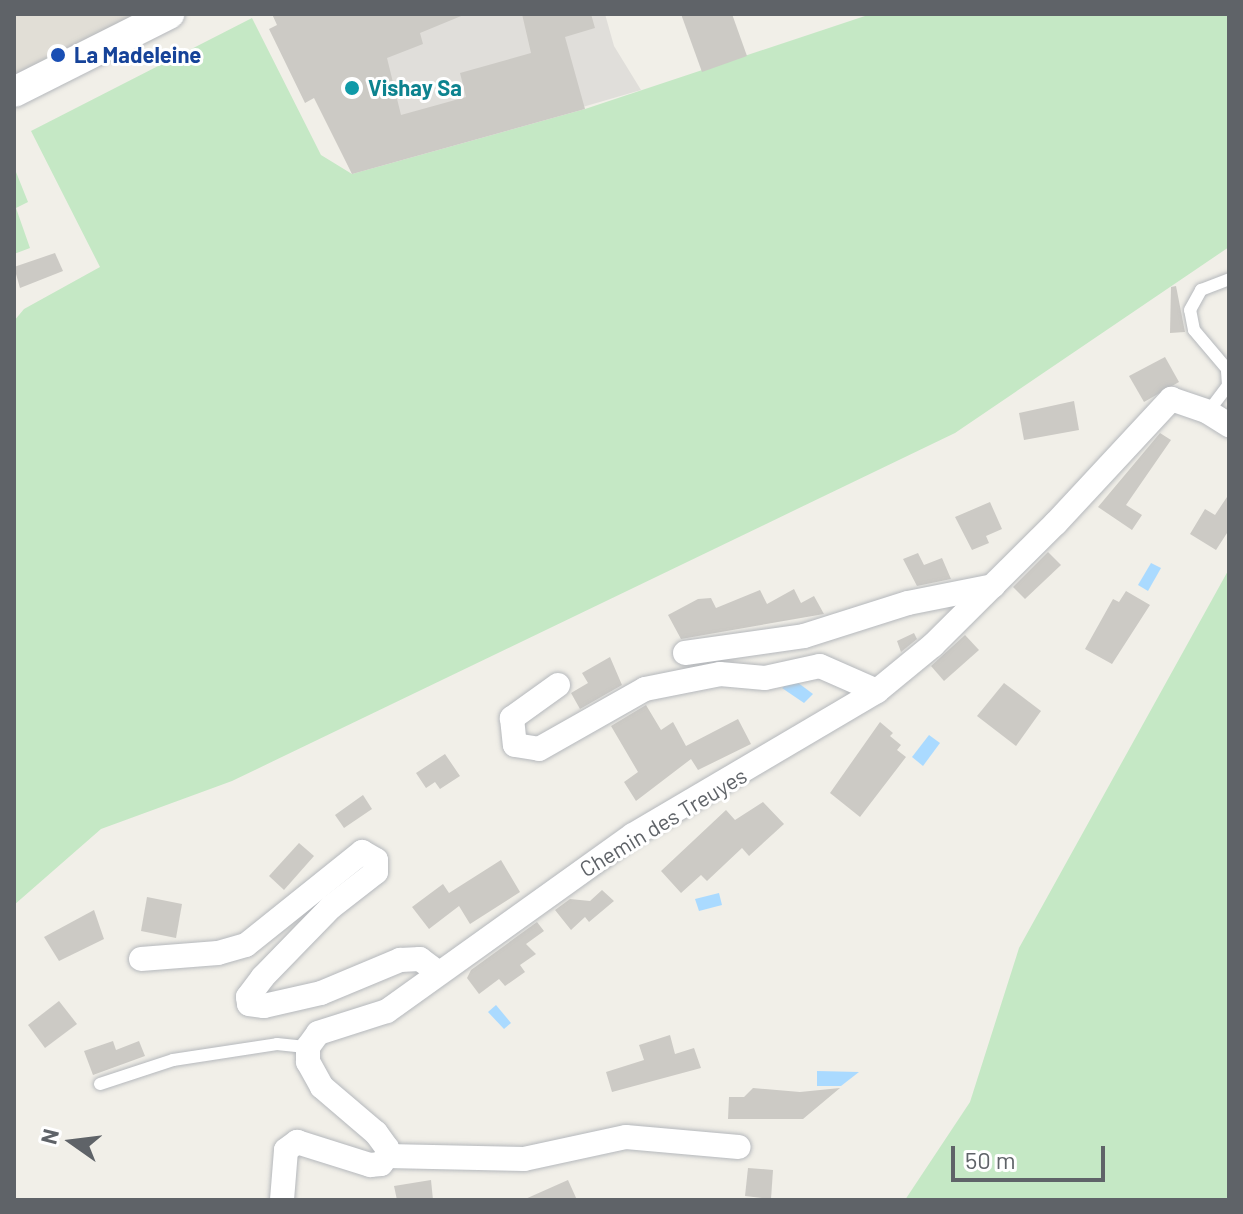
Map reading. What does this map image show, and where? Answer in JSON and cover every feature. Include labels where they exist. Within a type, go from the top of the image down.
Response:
[{"type":"street","points":[[14,92],[169,14]]},
{"type":"street","name":"Chemin des Treuyes","points":[[308,1047],[318,1033],[387,1011],[437,972],[633,835],[877,691],[993,586],[1171,399],[1208,412],[1229,425]]},
{"type":"street","points":[[685,653],[804,636],[908,603],[993,586]]},
{"type":"street","points":[[558,685],[512,718],[515,745],[539,749],[645,689],[720,674],[765,678],[820,666],[877,691]]},
{"type":"street","points":[[141,959],[218,953],[246,945],[362,852],[376,860],[376,872],[331,907],[263,977],[248,997],[249,1004],[264,1006],[321,993],[400,960],[420,959],[437,972]]},
{"type":"street","points":[[282,1200],[286,1150],[297,1142],[370,1165],[381,1164],[387,1156],[387,1148],[376,1133],[322,1087],[308,1062],[308,1047]]},
{"type":"street","points":[[387,1156],[524,1159],[626,1137],[739,1147]]},
{"type":"lane","points":[[1208,412],[1228,385],[1227,369],[1194,330],[1190,310],[1201,290],[1229,279]]},
{"type":"lane","points":[[100,1084],[173,1060],[277,1044],[308,1047]]},
{"type":"shaded area","points":[[14,14],[137,14],[14,84]]},
{"type":"shaded area","name":"Vishay Sa","points":[[279,14],[605,14],[614,46],[641,90],[352,174]]},
{"type":"green space","points":[[871,14],[1229,14],[1229,247],[955,433],[232,781],[101,829],[14,905],[14,321],[24,309],[100,267],[31,131],[252,18],[321,155],[352,174],[585,109]]},
{"type":"green space","points":[[14,167],[28,202],[16,208],[30,248],[14,254]]},
{"type":"green space","points":[[1229,569],[1229,1200],[905,1200],[970,1102],[1019,948]]},
{"type":"water","points":[[1151,563],[1161,568],[1148,591],[1138,585]]},
{"type":"water","points":[[793,679],[813,694],[804,703],[782,688]]},
{"type":"water","points":[[929,735],[940,743],[923,766],[912,757]]},
{"type":"water","points":[[719,893],[722,905],[699,911],[695,899]]},
{"type":"water","points":[[496,1005],[511,1023],[504,1029],[488,1012]]},
{"type":"water","points":[[817,1071],[859,1072],[841,1086],[817,1086]]},
{"type":"building","name":"Vishay Sa","points":[[272,14],[466,14],[420,33],[423,44],[387,58],[401,115],[466,97],[460,73],[531,53],[522,14],[591,14],[595,28],[565,37],[585,109],[352,174],[314,98],[305,103],[269,29],[277,25]]},
{"type":"building","points":[[681,14],[732,14],[747,56],[702,72]]},
{"type":"building","points":[[55,253],[63,271],[20,288],[14,267]]},
{"type":"building","points":[[1176,286],[1185,332],[1170,333],[1171,287]]},
{"type":"building","points":[[1165,357],[1179,382],[1144,402],[1129,376]]},
{"type":"building","points":[[1074,401],[1079,430],[1024,440],[1019,413]]},
{"type":"building","points":[[1160,433],[1171,440],[1126,505],[1142,515],[1132,530],[1098,507]]},
{"type":"building","points":[[1229,494],[1229,530],[1216,550],[1190,534],[1205,509],[1215,515]]},
{"type":"building","points":[[990,502],[1002,529],[986,536],[989,543],[972,550],[955,517]]},
{"type":"building","points":[[1048,552],[1061,565],[1025,599],[1013,587]]},
{"type":"building","points":[[918,553],[924,565],[942,558],[951,579],[917,586],[903,559]]},
{"type":"building","points":[[794,589],[801,603],[814,596],[824,614],[681,639],[668,615],[698,599],[711,598],[716,608],[760,590],[767,604]]},
{"type":"building","points":[[1126,591],[1150,605],[1112,664],[1085,649],[1113,599],[1119,602]]},
{"type":"building","points":[[914,633],[917,639],[901,652],[897,641]]},
{"type":"building","points":[[965,635],[979,650],[944,681],[931,666]]},
{"type":"building","points":[[610,657],[622,685],[580,709],[571,693],[588,683],[582,673]]},
{"type":"building","points":[[1004,683],[1041,711],[1016,746],[977,716]]},
{"type":"building","points":[[646,705],[661,730],[673,722],[686,746],[738,719],[751,744],[698,770],[691,759],[636,801],[624,782],[638,772],[611,726]]},
{"type":"building","points":[[880,722],[893,733],[890,736],[901,745],[897,750],[906,757],[860,817],[830,793]]},
{"type":"building","points":[[445,754],[460,776],[440,789],[435,782],[426,788],[416,773]]},
{"type":"building","points":[[363,795],[372,809],[344,828],[335,815]]},
{"type":"building","points":[[763,802],[784,824],[749,856],[742,848],[707,881],[701,875],[681,893],[661,871],[726,810],[735,820]]},
{"type":"building","points":[[299,843],[314,856],[284,890],[269,876]]},
{"type":"building","points":[[501,860],[520,892],[470,924],[459,906],[429,929],[412,907],[443,884],[449,893]]},
{"type":"building","points":[[602,890],[614,901],[589,922],[585,917],[571,930],[555,910],[570,899],[590,901]]},
{"type":"building","points":[[147,897],[182,904],[176,938],[141,931]]},
{"type":"building","points":[[94,910],[104,939],[59,961],[44,937]]},
{"type":"building","points":[[537,922],[544,931],[526,944],[536,954],[520,965],[525,972],[505,986],[499,979],[479,994],[467,978],[471,970]]},
{"type":"building","points":[[59,1001],[77,1024],[45,1048],[28,1025]]},
{"type":"building","points":[[670,1035],[675,1054],[694,1048],[701,1068],[612,1092],[606,1072],[644,1060],[639,1045]]},
{"type":"building","points":[[113,1041],[116,1050],[139,1041],[145,1056],[93,1075],[84,1051]]},
{"type":"building","points":[[753,1088],[800,1092],[840,1088],[803,1119],[728,1119],[729,1097],[744,1097]]},
{"type":"building","points":[[748,1168],[773,1170],[771,1199],[745,1196]]},
{"type":"building","points":[[431,1180],[433,1200],[397,1200],[394,1186]]},
{"type":"building","points":[[568,1180],[577,1200],[523,1200]]},
{"type":"place","name":"La Madeleine","points":[[58,55]]},
{"type":"place","name":"Vishay Sa","points":[[352,88]]}]
